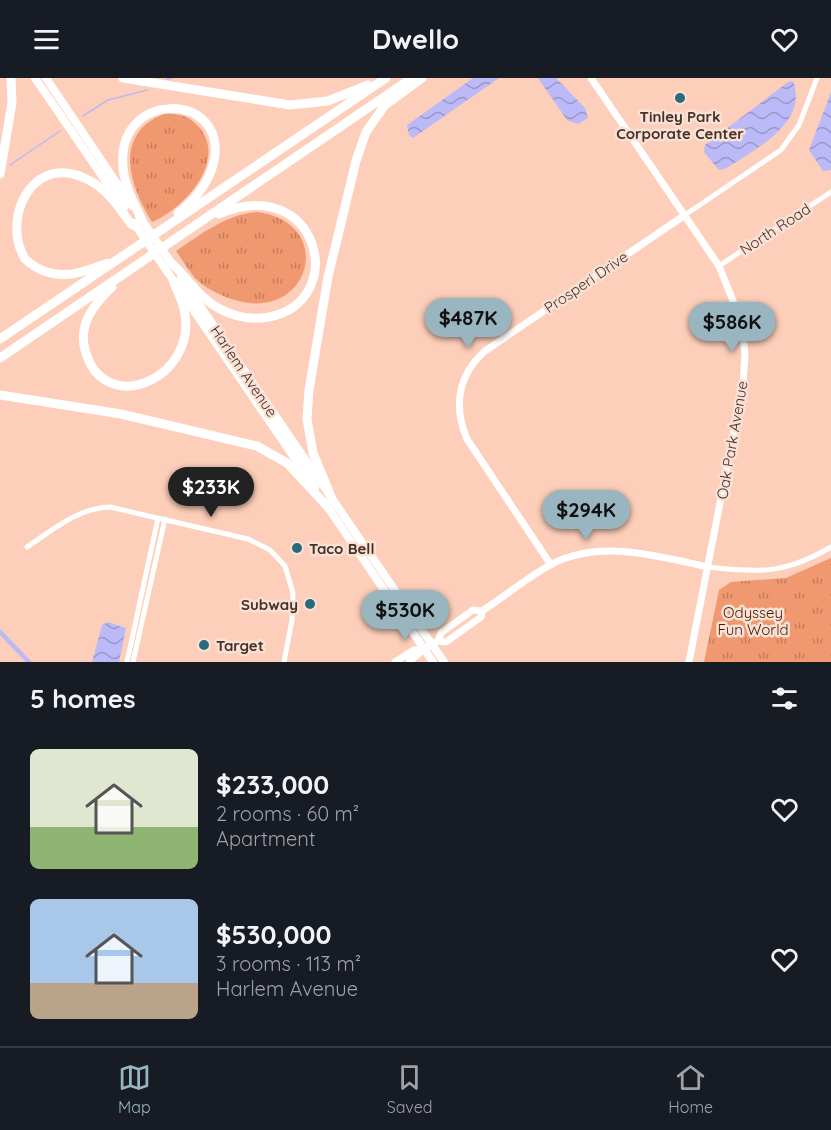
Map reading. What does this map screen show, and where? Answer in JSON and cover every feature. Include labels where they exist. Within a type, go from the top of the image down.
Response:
[{"type":"highway","points":[[0,174],[12,103],[11,78]]},
{"type":"highway","points":[[123,78],[290,105],[328,101],[385,78]]},
{"type":"highway","points":[[0,339],[385,78]]},
{"type":"highway","points":[[0,358],[412,78]]},
{"type":"highway","points":[[330,503],[310,441],[307,406],[328,277],[356,161],[366,132],[386,105],[422,78]]},
{"type":"highway","points":[[121,258],[71,274],[58,274],[37,268],[22,256],[12,239],[9,219],[13,201],[24,187],[38,176],[54,172],[71,173],[103,190],[131,224],[141,223],[124,175],[123,158],[127,139],[135,124],[149,113],[169,107],[187,110],[199,117],[210,132],[214,147],[213,161],[198,195],[165,223],[161,231]]},
{"type":"highway","points":[[167,264],[204,299],[219,309],[238,316],[257,318],[282,313],[299,301],[308,290],[315,267],[314,247],[303,227],[288,213],[271,207],[253,205],[231,209],[201,222]]},
{"type":"highway","points":[[130,269],[98,301],[87,318],[82,338],[93,369],[111,382],[131,386],[150,382],[169,368],[177,356],[184,336],[184,310],[174,283]]},
{"type":"highway","points":[[0,395],[121,414],[257,446],[287,463],[330,503]]},
{"type":"main road","name":"Harlem Avenue","points":[[35,78],[141,223]]},
{"type":"main road","name":"Harlem Avenue","points":[[46,78],[167,264],[330,503],[433,662]]},
{"type":"main road","name":"Harlem Avenue","points":[[167,264],[174,283],[330,503],[435,643],[444,662]]},
{"type":"street","name":"Oak Park Avenue","points":[[591,78],[719,266],[741,321],[745,354],[743,385],[689,662]]},
{"type":"street","points":[[685,215],[781,150],[799,125],[817,78]]},
{"type":"street","name":"North Road","points":[[719,266],[831,192]]},
{"type":"street","name":"Prosperi Drive","points":[[551,565],[467,439],[459,416],[463,380],[484,351],[685,215]]},
{"type":"street","points":[[27,547],[79,513],[93,508],[110,507],[248,539],[266,546],[285,566],[293,593],[292,620],[284,662]]},
{"type":"street","points":[[127,662],[158,518]]},
{"type":"street","points":[[134,662],[165,519]]},
{"type":"street","points":[[409,662],[435,643],[446,642],[481,617],[483,611],[551,565],[586,554],[616,551],[648,554],[708,567],[754,573],[793,566],[831,547]]},
{"type":"street","points":[[395,662],[414,650],[424,649]]},
{"type":"green space","points":[[164,114],[182,116],[198,126],[206,139],[208,154],[206,168],[189,195],[164,216],[152,222],[137,193],[130,162],[137,134],[148,123]]},
{"type":"green space","points":[[257,212],[282,220],[298,233],[305,250],[305,268],[296,285],[282,297],[261,303],[235,300],[206,287],[189,271],[176,251],[224,221]]},
{"type":"green space","name":"Odyssey Fun World","points":[[831,558],[831,662],[704,662],[719,590],[731,582],[786,578]]},
{"type":"water","points":[[473,78],[499,78],[413,138],[409,135],[407,125]]},
{"type":"water","points":[[538,78],[556,78],[585,108],[588,118],[578,124],[567,120]]},
{"type":"water","points":[[793,81],[796,96],[787,122],[764,143],[727,168],[719,170],[704,152],[705,145],[788,82]]},
{"type":"water","points":[[831,92],[831,170],[823,171],[809,150]]},
{"type":"water","points":[[108,622],[126,628],[119,662],[92,662],[102,625]]},
{"type":"waterway","points":[[167,79],[172,78]]},
{"type":"waterway","points":[[83,116],[108,100],[147,90]]},
{"type":"waterway","points":[[10,165],[60,131]]},
{"type":"waterway","points":[[0,632],[29,662]]},
{"type":"place","name":"Tinley Park Corporate Center","points":[[680,98]]},
{"type":"place","name":"Taco Bell","points":[[297,548]]},
{"type":"place","name":"Subway","points":[[310,604]]},
{"type":"place","name":"Target","points":[[204,645]]}]
